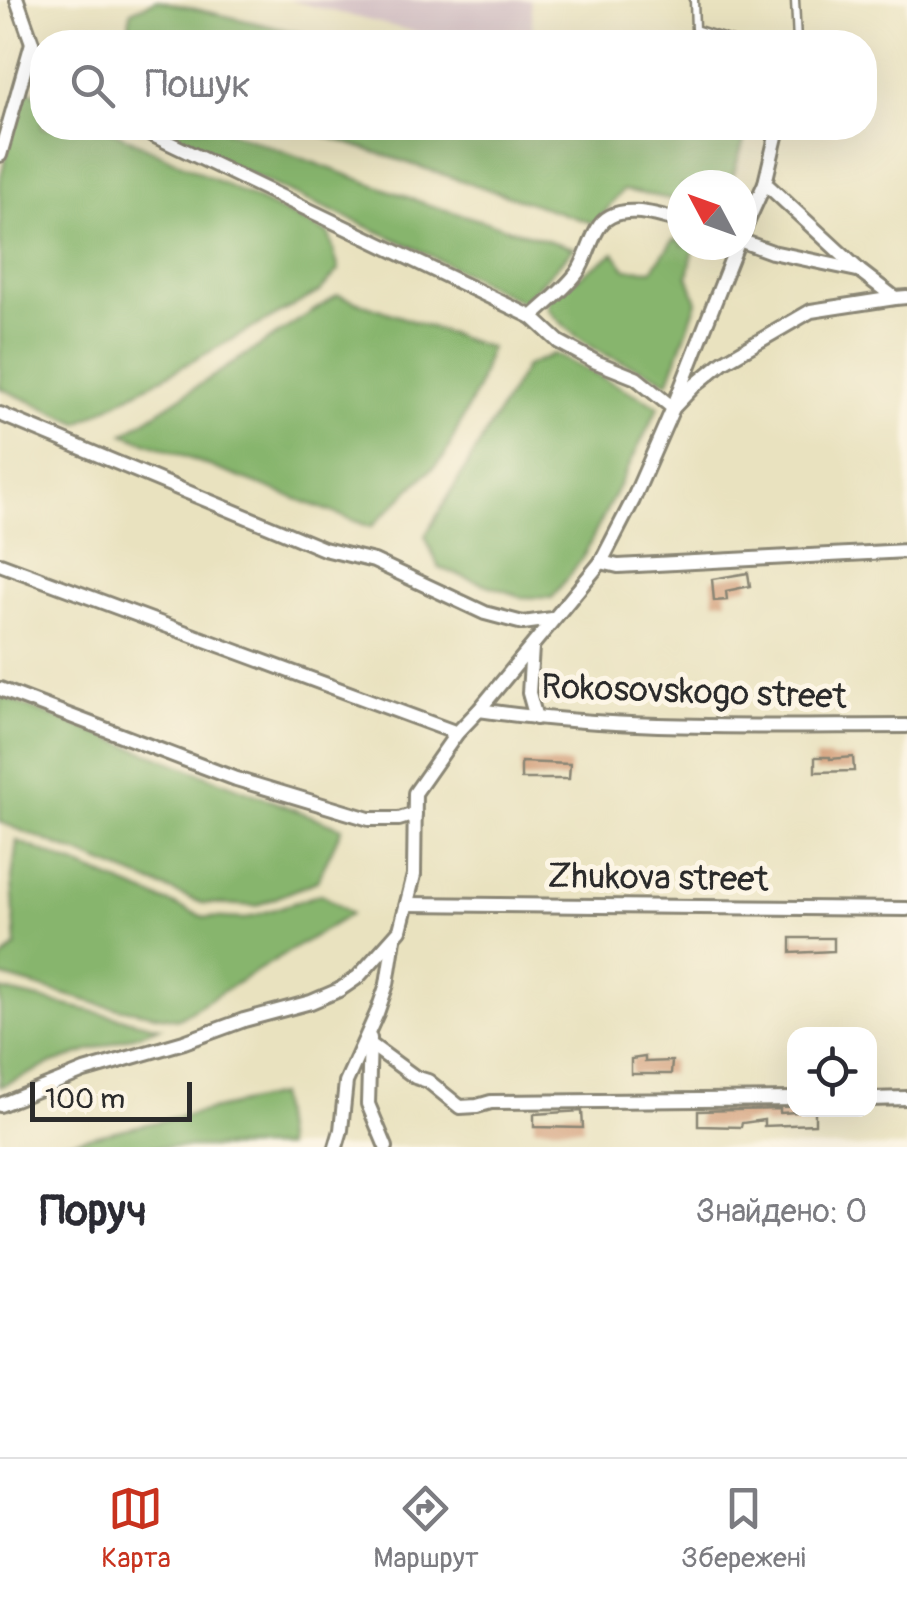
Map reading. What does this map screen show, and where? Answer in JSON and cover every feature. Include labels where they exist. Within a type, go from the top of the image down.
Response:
[{"type":"street","points":[[17,0],[30,37]]},
{"type":"street","points":[[0,155],[30,50]]},
{"type":"street","points":[[163,140],[532,317],[559,342],[636,378],[673,408]]},
{"type":"street","points":[[757,201],[775,140]]},
{"type":"street","points":[[765,183],[860,271],[901,297]]},
{"type":"street","points":[[532,317],[576,274],[608,216],[629,212],[667,217]]},
{"type":"street","points":[[757,246],[860,271]]},
{"type":"street","points":[[0,1105],[84,1071],[312,1002],[358,977],[400,930],[414,875],[415,793],[457,733],[601,562],[673,408],[732,260]]},
{"type":"street","points":[[673,408],[723,362],[811,311],[901,297]]},
{"type":"street","points":[[0,414],[324,549],[374,561],[485,613],[523,623],[552,619]]},
{"type":"street","points":[[601,562],[618,566],[907,550]]},
{"type":"street","points":[[0,564],[457,733]]},
{"type":"street","points":[[533,643],[530,693],[536,718]]},
{"type":"street","points":[[0,689],[236,778],[331,807],[369,818],[398,819],[415,814]]},
{"type":"street","name":"Rokosovskogo street","points":[[479,710],[673,727],[907,726]]},
{"type":"street","name":"Zhukova street","points":[[408,904],[907,909]]},
{"type":"street","points":[[336,1147],[346,1082],[386,984],[394,936]]},
{"type":"street","points":[[372,1024],[368,1104],[386,1147]]},
{"type":"street","points":[[370,1044],[460,1106],[490,1102],[787,1099]]},
{"type":"street","points":[[877,1098],[907,1098]]},
{"type":"lane","points":[[694,0],[698,30]]},
{"type":"lane","points":[[795,0],[796,30]]},
{"type":"shaded area","points":[[288,0],[530,0],[533,30],[407,30]]},
{"type":"green space","points":[[156,0],[286,30],[129,30],[131,11]]},
{"type":"green space","points":[[23,88],[30,91],[30,140],[131,140],[329,234],[339,270],[319,292],[79,423],[0,388],[0,180]]},
{"type":"green space","points":[[180,140],[253,140],[429,205],[574,248],[522,302],[411,246]]},
{"type":"green space","points":[[338,140],[744,140],[735,170],[667,170],[667,198],[623,190],[595,224]]},
{"type":"green space","points":[[667,249],[667,260],[691,260],[688,276],[697,302],[668,383],[593,348],[548,309],[549,297],[614,253],[626,269],[652,270]]},
{"type":"green space","points":[[338,295],[490,348],[477,389],[444,457],[371,527],[124,434]]},
{"type":"green space","points":[[554,354],[659,406],[583,557],[552,598],[522,597],[439,568],[425,536],[526,366]]},
{"type":"green space","points":[[0,696],[342,828],[317,881],[256,906],[202,903],[0,822]]},
{"type":"green space","points":[[17,841],[204,917],[244,919],[321,894],[351,914],[177,1019],[102,1005],[0,976],[0,961],[16,946],[12,879]]},
{"type":"green space","points":[[0,990],[160,1027],[53,1063],[0,1087]]},
{"type":"green space","points":[[278,1095],[285,1147],[43,1147]]},
{"type":"building","points":[[748,573],[750,586],[726,591],[727,600],[714,601],[712,579]]},
{"type":"building","points":[[815,757],[853,757],[854,771],[815,772]]},
{"type":"building","points":[[521,762],[570,764],[569,779],[521,779]]},
{"type":"building","points":[[791,938],[834,938],[834,951],[791,953]]},
{"type":"building","points":[[645,1057],[645,1062],[672,1061],[671,1074],[631,1074],[631,1059]]},
{"type":"building","points":[[780,1109],[787,1117],[815,1117],[815,1124],[764,1126],[764,1120],[742,1123],[741,1127],[698,1126],[698,1111]]},
{"type":"building","points":[[582,1111],[583,1128],[534,1127],[534,1114]]}]
